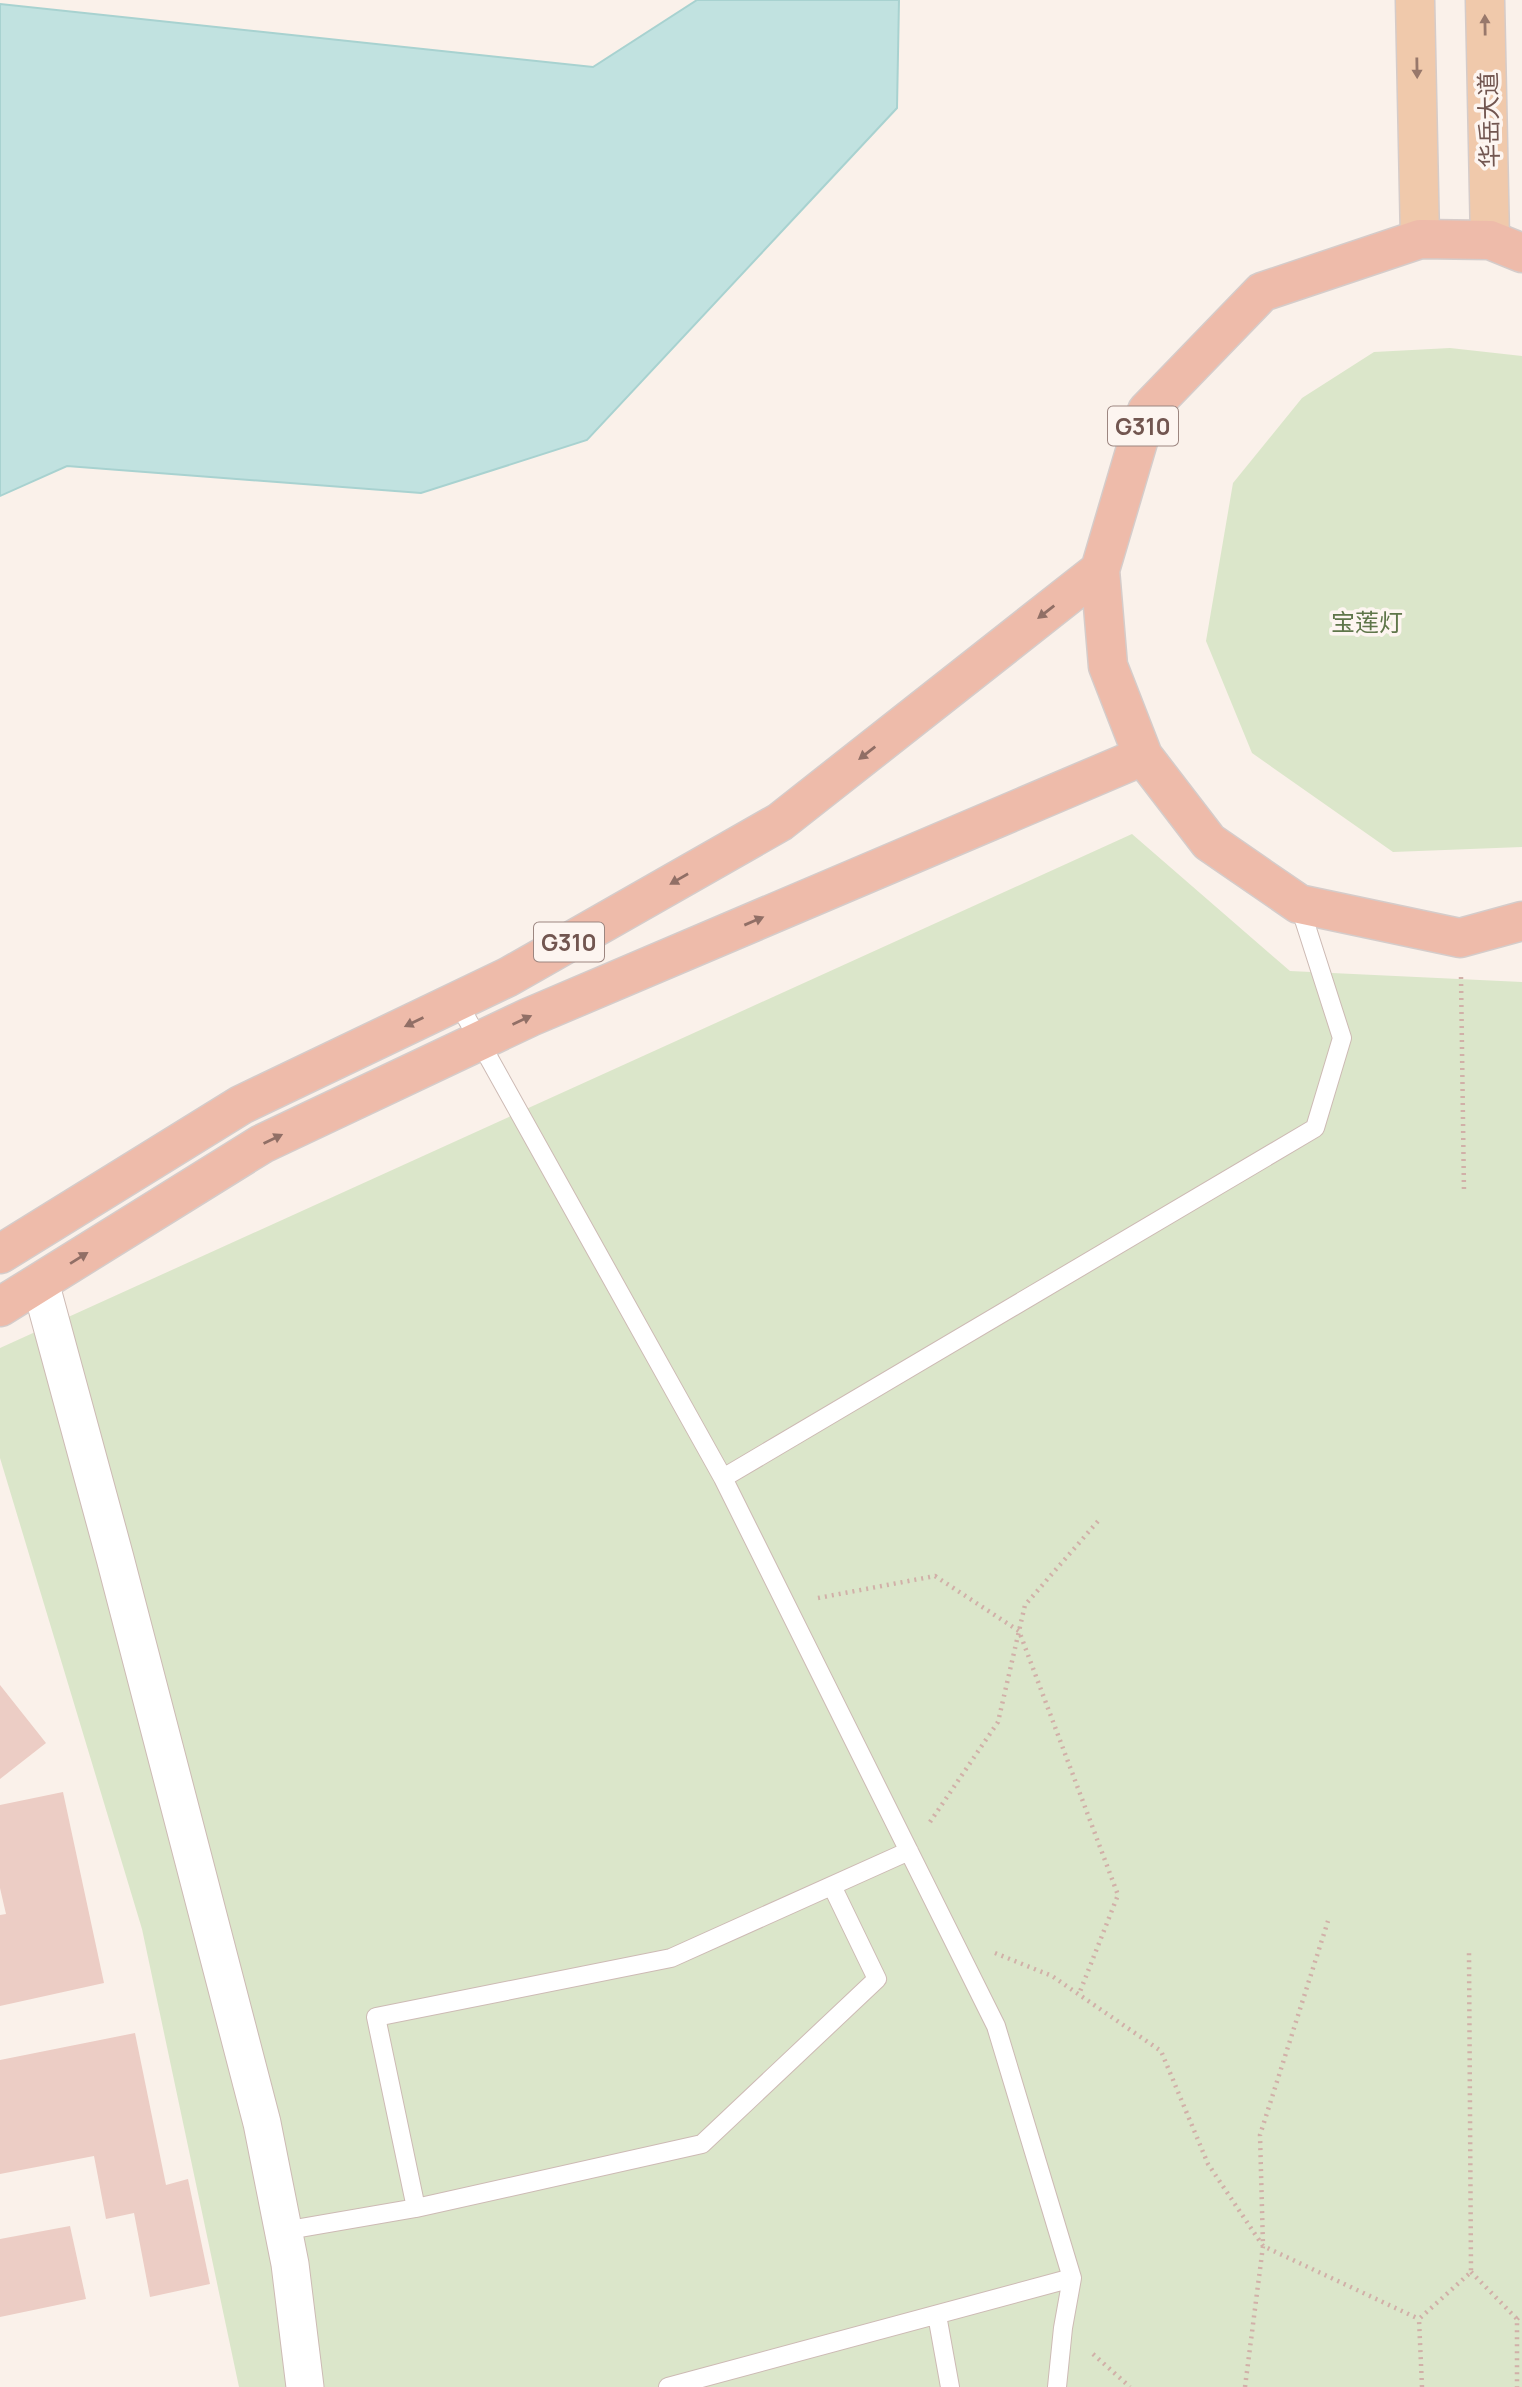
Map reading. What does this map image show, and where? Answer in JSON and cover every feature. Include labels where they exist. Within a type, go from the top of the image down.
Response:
[{"type":"highway","name":"G310","points":[[1506,246],[1420,239],[1262,292],[1147,411],[1100,570],[1108,666],[1143,756],[1209,842],[1299,904],[1460,938],[1522,921]]},
{"type":"highway","name":"G310","points":[[0,1254],[241,1105],[508,977],[780,822],[1100,570]]},
{"type":"highway","name":"G310","points":[[0,1307],[262,1144],[530,1017],[1143,756]]},
{"type":"main road","points":[[1415,0],[1420,239]]},
{"type":"main road","name":"华岳大道","points":[[1485,0],[1506,246]]},
{"type":"street","points":[[40,1282],[262,2123],[290,2264],[305,2387]]},
{"type":"lane","points":[[723,1478],[1315,1128],[1342,1038],[1299,904]]},
{"type":"lane","points":[[457,1001],[723,1478],[996,2026],[1072,2278],[1057,2387]]},
{"type":"lane","points":[[416,2208],[376,2017],[671,1958],[909,1851]]},
{"type":"lane","points":[[283,2231],[416,2208],[702,2144],[877,1979],[832,1886]]},
{"type":"lane","points":[[668,2387],[1072,2278]]},
{"type":"lane","points":[[937,2315],[950,2387]]},
{"type":"path","points":[[1460,938],[1464,1192]]},
{"type":"path","points":[[909,1851],[998,1722],[1025,1605],[1099,1520]]},
{"type":"path","points":[[787,1605],[935,1576],[1019,1630],[1118,1895],[1079,1994]]},
{"type":"path","points":[[1245,2387],[1263,2246],[1260,2135],[1328,1921]]},
{"type":"path","points":[[952,1936],[1052,1976],[1161,2052],[1208,2164],[1263,2246],[1419,2319]]},
{"type":"path","points":[[1469,1952],[1471,2272],[1517,2319],[1517,2387]]},
{"type":"path","points":[[1419,2319],[1471,2272]]},
{"type":"path","points":[[1517,2319],[1522,2314]]},
{"type":"path","points":[[1419,2319],[1422,2387]]},
{"type":"path","points":[[1063,2328],[1130,2387]]},
{"type":"green space","name":"宝莲灯","points":[[1450,348],[1522,356],[1522,847],[1393,852],[1252,753],[1206,641],[1233,483],[1302,398],[1374,352]]},
{"type":"green space","points":[[1132,834],[1290,971],[1522,982],[1522,2387],[239,2387],[142,1929],[0,1458],[0,1348]]},
{"type":"water","points":[[697,0],[899,0],[897,108],[587,440],[421,493],[67,466],[0,496],[0,4],[593,67]]},
{"type":"building","points":[[0,1685],[46,1743],[0,1779]]},
{"type":"building","points":[[63,1792],[104,1983],[0,2006],[0,1915],[6,1914],[0,1888],[0,1805]]},
{"type":"building","points":[[135,2033],[166,2185],[188,2179],[210,2284],[150,2297],[134,2213],[106,2219],[94,2156],[0,2174],[0,2060]]},
{"type":"building","points":[[70,2226],[86,2299],[0,2317],[0,2239]]}]
